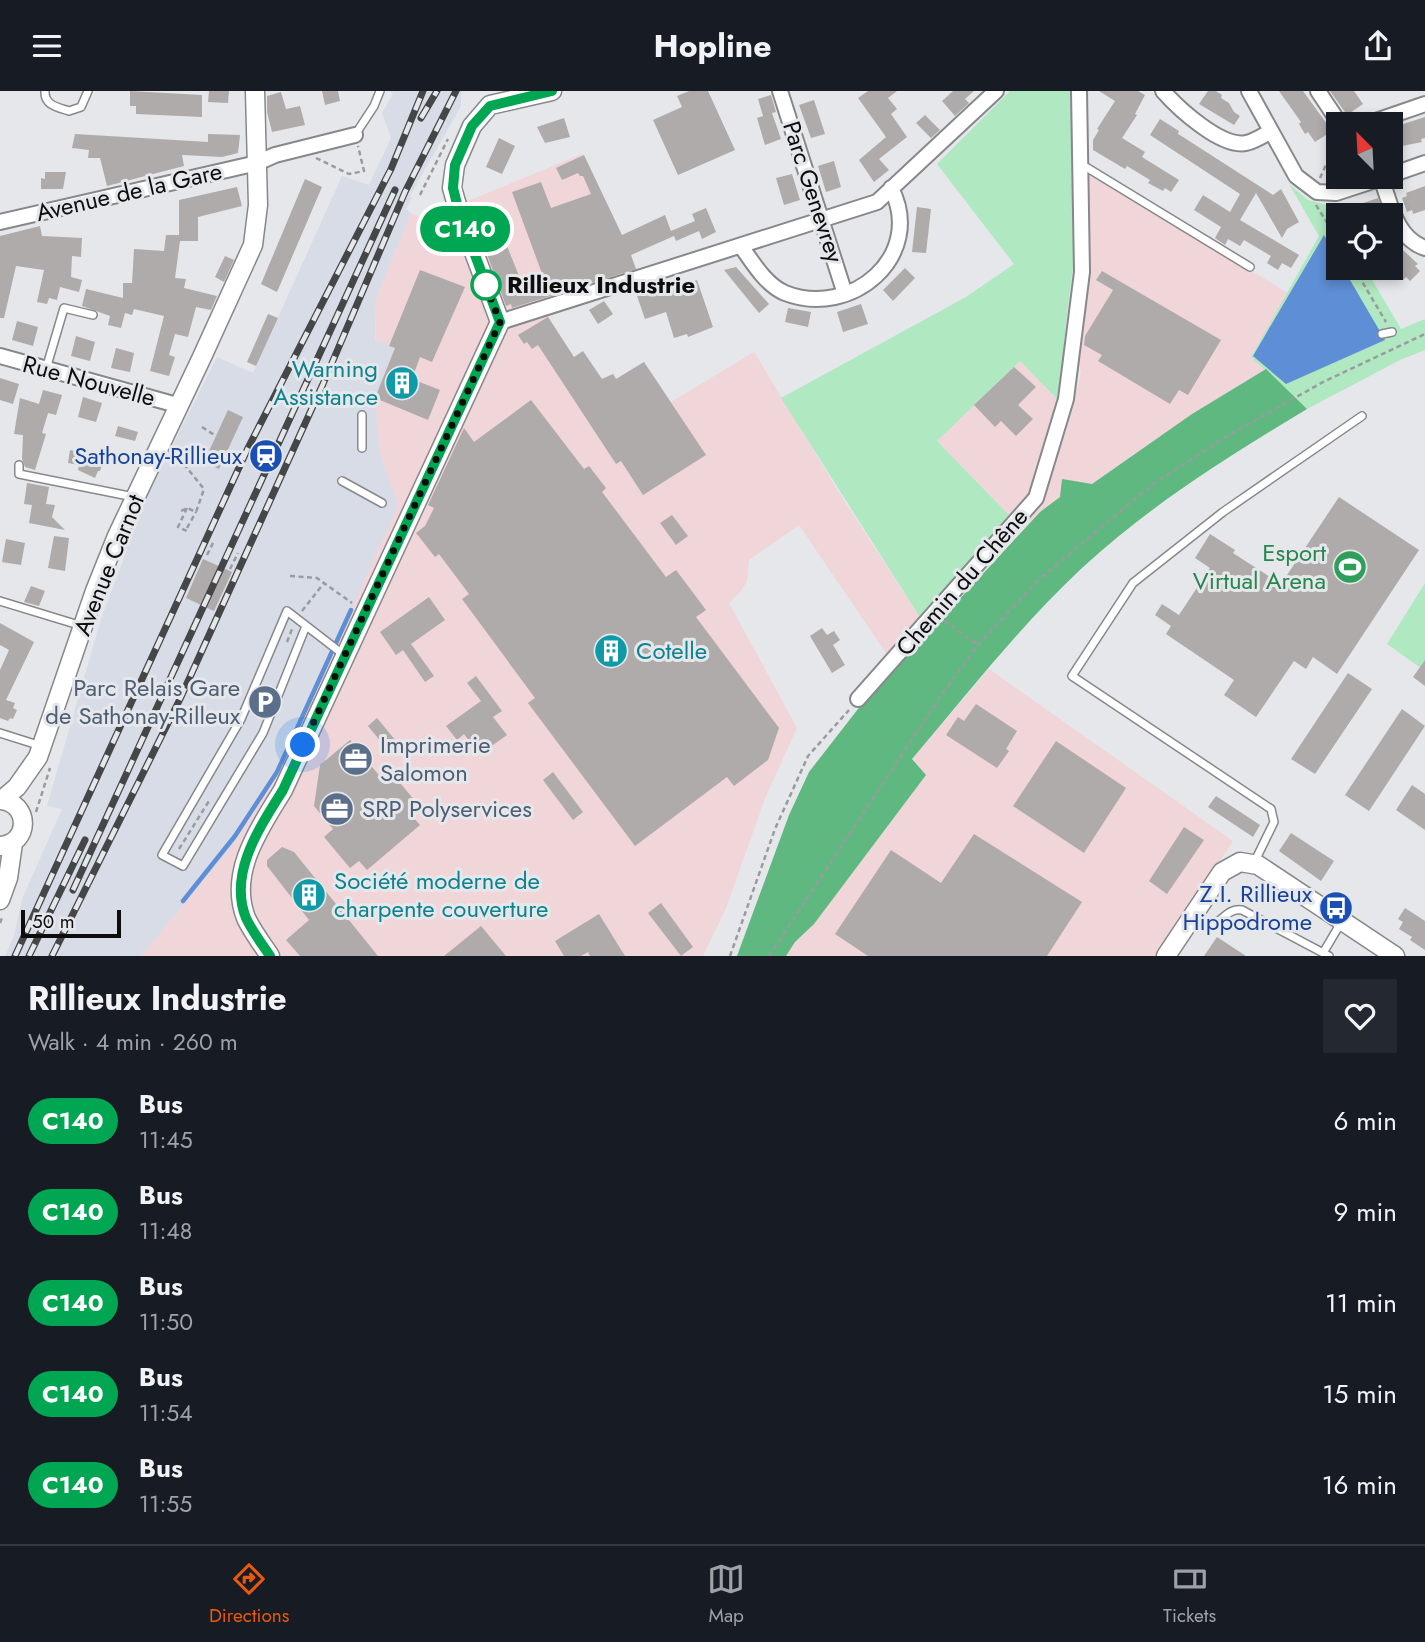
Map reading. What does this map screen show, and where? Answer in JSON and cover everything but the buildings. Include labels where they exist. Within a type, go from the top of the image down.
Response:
[{"type":"street","name":"Avenue Carnot","points":[[6,844],[18,838],[24,826],[22,812],[7,802],[38,757],[117,536],[253,245],[258,205],[255,91]]},
{"type":"street","points":[[270,956],[246,918],[240,880],[253,839],[283,790],[500,322],[459,212],[453,188],[455,165],[472,126],[490,106],[552,91]]},
{"type":"street","name":"Parc Genevrey","points":[[780,91],[845,294]]},
{"type":"street","points":[[500,322],[877,202],[996,91]]},
{"type":"street","name":"Chemin du Chêne","points":[[858,699],[1035,498],[1066,399],[1082,272],[1079,91]]},
{"type":"street","points":[[1163,91],[1181,112],[1227,140],[1246,143],[1271,131]]},
{"type":"street","points":[[1250,91],[1296,176],[1317,192],[1336,193],[1348,189]]},
{"type":"street","points":[[1318,91],[1332,112]]},
{"type":"street","points":[[1402,112],[1425,104]]},
{"type":"street","name":"Avenue de la Gare","points":[[0,222],[257,163],[265,158],[355,135]]},
{"type":"street","points":[[1404,171],[1425,163]]},
{"type":"street","name":"Parc Genevrey","points":[[741,246],[761,274],[784,293],[816,299],[861,288],[890,258],[902,230],[902,216],[891,188]]},
{"type":"street","points":[[1389,189],[1400,231],[1413,244],[1425,249]]},
{"type":"street","name":"Rue Nouvelle","points":[[0,356],[177,405]]},
{"type":"street","points":[[0,900],[8,878],[6,844]]},
{"type":"street","points":[[1166,956],[1222,871],[1240,862],[1258,865],[1395,956]]},
{"type":"lane","points":[[45,91],[48,103],[69,111],[81,107],[88,91]]},
{"type":"lane","points":[[355,135],[374,106],[380,91]]},
{"type":"lane","points":[[1080,164],[1250,267]]},
{"type":"lane","points":[[47,369],[64,308],[93,315]]},
{"type":"lane","points":[[1382,334],[1392,332]]},
{"type":"lane","points":[[362,415],[362,448]]},
{"type":"lane","points":[[1253,864],[1274,822],[1271,809],[1072,676],[1133,583],[1223,512],[1362,416]]},
{"type":"lane","points":[[19,465],[19,474],[135,497]]},
{"type":"lane","points":[[342,481],[383,503]]},
{"type":"lane","points":[[0,601],[83,626]]},
{"type":"lane","points":[[306,626],[263,733],[183,866],[162,855],[242,719],[287,611],[344,655]]},
{"type":"lane","points":[[0,733],[41,746]]},
{"type":"lane","points":[[1194,913],[1210,925],[1227,913],[1236,909],[1242,910],[1326,954],[1342,921]]},
{"type":"path","points":[[297,150],[349,174],[364,171],[355,135]]},
{"type":"path","points":[[1361,280],[1392,332]]},
{"type":"path","points":[[769,956],[942,694],[978,645],[1036,582],[1153,484],[1229,435],[1286,402],[1399,344],[1425,334]]},
{"type":"path","points":[[202,427],[216,436]]},
{"type":"path","points":[[183,463],[204,489],[187,530],[178,527],[187,508]]},
{"type":"path","points":[[187,508],[196,512]]},
{"type":"path","points":[[181,511],[187,508]]},
{"type":"path","points":[[207,555],[214,541]]},
{"type":"path","points":[[230,569],[238,553]]},
{"type":"path","points":[[290,576],[317,578],[355,605]]},
{"type":"path","points":[[933,614],[978,645]]},
{"type":"path","points":[[730,956],[775,829],[808,756],[858,699]]},
{"type":"shaded area","points":[[390,91],[463,91],[461,106],[410,196],[412,198],[406,209],[411,213],[376,299],[375,340],[395,348],[375,398],[380,454],[398,505],[281,767],[236,841],[141,956],[5,956],[14,936],[22,899],[62,809],[47,806],[102,616],[124,558],[120,550],[217,357],[253,373],[342,176],[369,185],[391,138],[382,113],[393,94]]},
{"type":"shaded area","points":[[582,154],[638,273],[641,286],[548,316],[591,386],[613,374],[617,379],[644,362],[671,402],[754,352],[841,496],[923,622],[890,659],[799,525],[749,560],[747,581],[729,603],[797,728],[766,796],[726,908],[703,956],[141,956],[236,841],[398,505],[380,454],[375,398],[376,299],[411,213],[459,234],[463,203]]},
{"type":"shaded area","points":[[1084,170],[1288,293],[1251,357],[1266,369],[1192,414],[1092,484],[1060,497],[1023,529],[937,441],[1020,361],[1072,411],[1081,373],[1078,358]]},
{"type":"shaded area","points":[[989,669],[1233,841],[1155,956],[786,956],[795,942],[814,924],[926,775],[912,759]]},
{"type":"green space","points":[[1010,91],[1074,91],[1075,252],[1059,401],[1020,361],[937,441],[1009,515],[923,622],[781,398],[966,297],[1014,264],[937,164]]},
{"type":"green space","points":[[1289,184],[1308,200],[1326,204],[1326,280],[1372,280],[1401,329],[1425,319],[1425,350],[1400,360],[1307,409],[1251,357],[1319,236]]},
{"type":"green space","points":[[1266,369],[1307,409],[1162,503],[1108,545],[1059,590],[1015,637],[912,759],[926,775],[814,924],[795,942],[786,956],[737,956],[789,815],[809,772],[858,709],[1040,512],[1060,497],[1062,479],[1092,484],[1192,414]]},
{"type":"green space","points":[[1425,583],[1425,671],[1387,644]]},
{"type":"water","points":[[1324,235],[1326,280],[1350,280],[1385,340],[1286,384],[1253,356]]},
{"type":"waterway","points":[[183,901],[235,836],[277,772],[351,610]]},
{"type":"railway","points":[[15,956],[248,448],[391,169],[423,91]]},
{"type":"railway","points":[[421,118],[437,91]]},
{"type":"railway","points":[[52,956],[180,699],[323,384],[405,192],[456,91]]},
{"type":"railway","points":[[73,890],[395,190]]},
{"type":"railway","points":[[29,956],[85,840]]},
{"type":"bus line","name":"C140","points":[[270,956],[246,918],[240,880],[253,839],[283,790],[500,322],[459,212],[453,188],[455,165],[472,126],[490,106],[552,91]]},
{"type":"place","name":"Rillieux Industrie","points":[[486,285]]},
{"type":"place","name":"Warning Assistance","points":[[402,383]]},
{"type":"place","name":"Sathonay-Rillieux","points":[[266,456]]},
{"type":"place","name":"Esport Virtual Arena","points":[[1350,567]]},
{"type":"place","name":"Cotelle","points":[[611,651]]},
{"type":"place","name":"Parc Relais Gare de Sathonay-Rilleux","points":[[265,702]]},
{"type":"place","name":"Imprimerie Salomon","points":[[356,759]]},
{"type":"place","name":"SRP Polyservices","points":[[337,809]]},
{"type":"place","name":"Société moderne de charpente couverture","points":[[309,895]]},
{"type":"place","name":"Z.I. Rillieux Hippodrome","points":[[1336,908]]},
{"type":"route","points":[[303,745],[500,322],[485,283],[486,285]]}]
